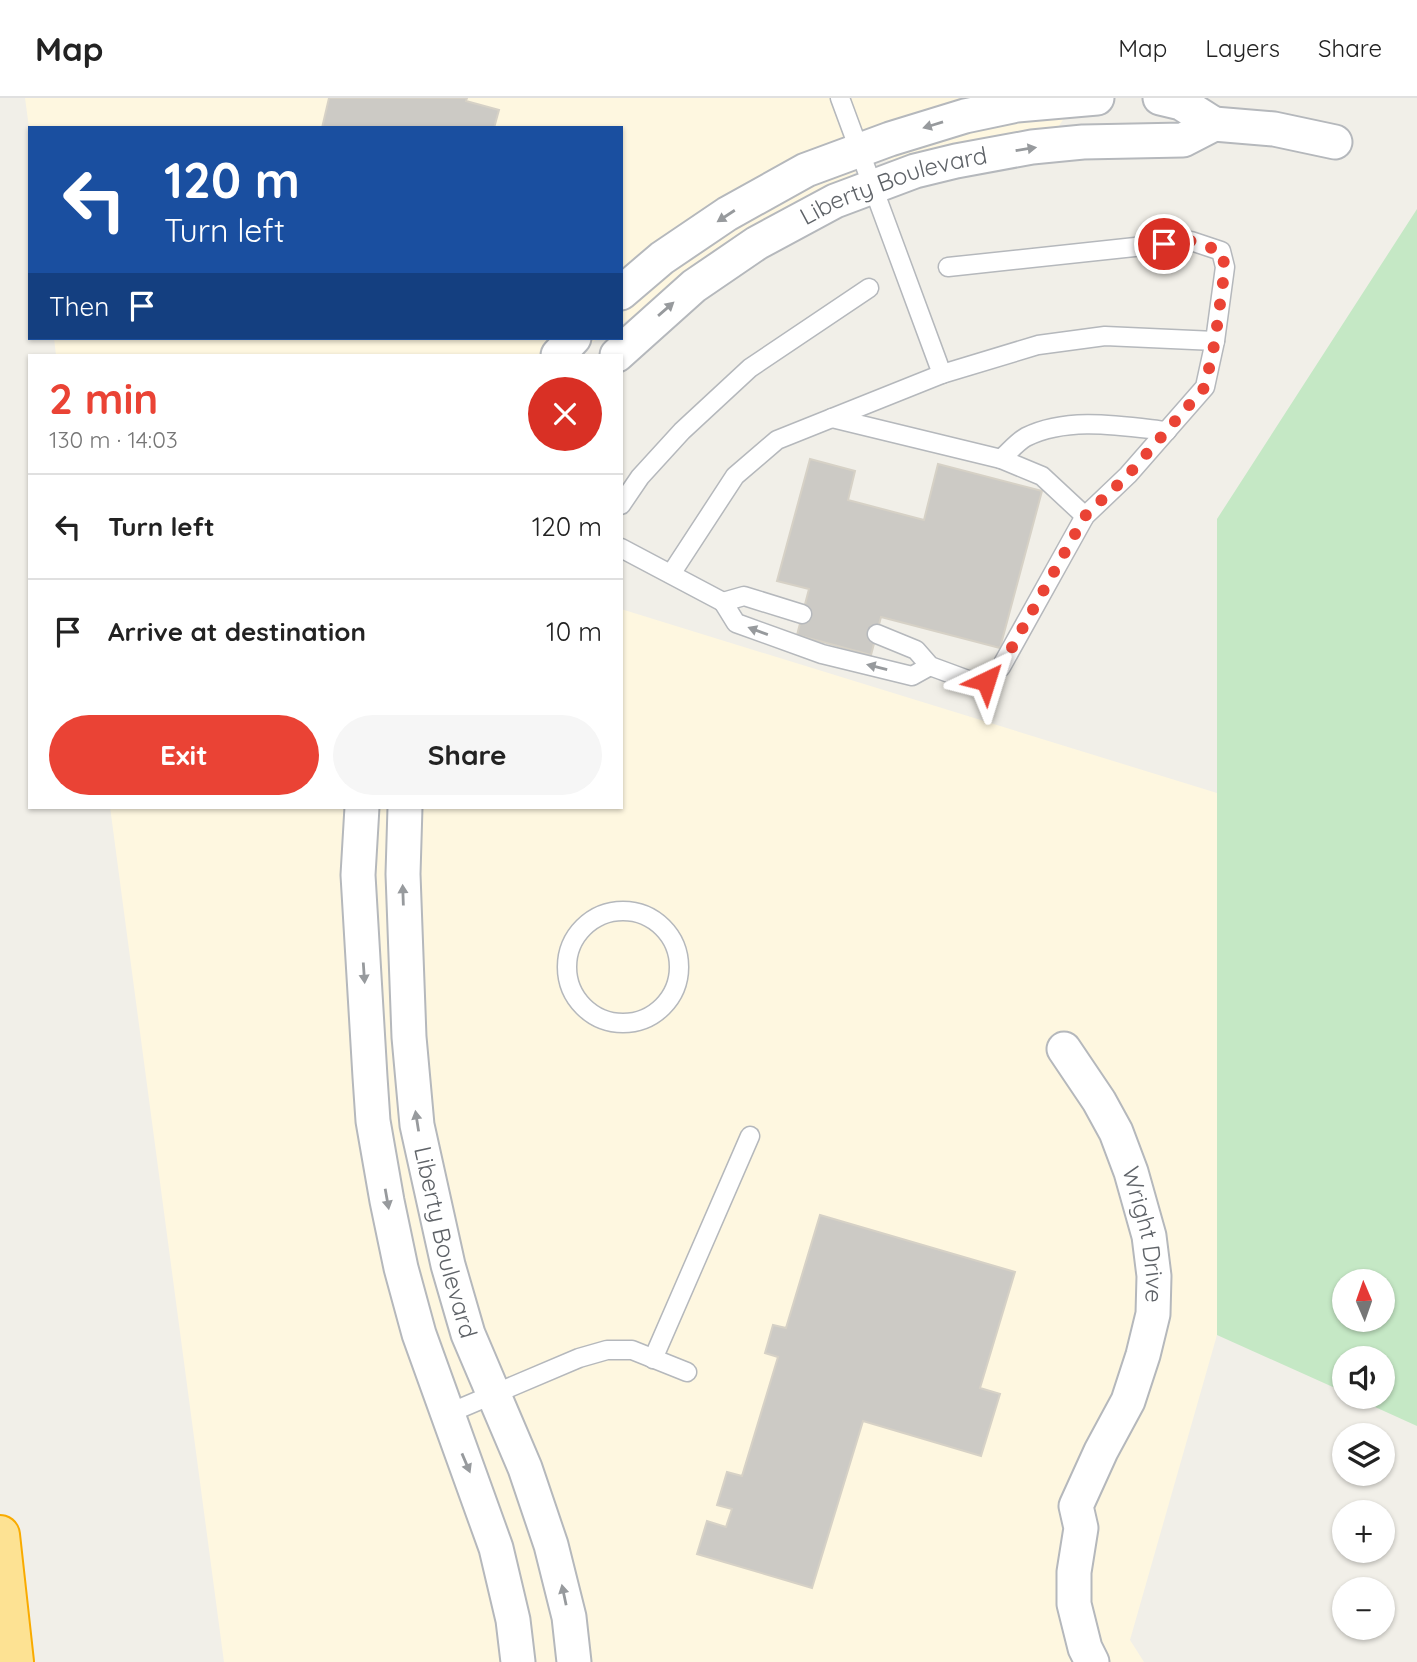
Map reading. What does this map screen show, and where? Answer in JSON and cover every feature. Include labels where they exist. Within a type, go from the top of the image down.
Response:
[{"type":"highway","points":[[0,1535],[14,1662]]},
{"type":"street","name":"Liberty Boulevard","points":[[623,291],[662,258],[727,214],[806,170],[860,149],[965,116],[1017,105],[1097,98]]},
{"type":"street","points":[[1160,98],[1181,103],[1214,124],[1274,129],[1335,142]]},
{"type":"street","name":"Liberty Boulevard","points":[[618,354],[665,309],[723,265],[789,224],[873,185],[915,171],[996,153],[1083,142],[1183,140],[1214,124]]},
{"type":"street","points":[[559,354],[573,340]]},
{"type":"street","name":"Liberty Boulevard","points":[[362,809],[358,875],[373,1121],[408,1296],[496,1548],[513,1620],[519,1662]]},
{"type":"street","name":"Liberty Boulevard","points":[[405,809],[402,874],[409,1037],[417,1125],[447,1265],[468,1334],[525,1468],[551,1545],[566,1606],[574,1662]]},
{"type":"street","name":"Wright Drive","points":[[1064,1049],[1100,1101],[1116,1132],[1147,1225],[1154,1276],[1153,1314],[1128,1401],[1076,1506],[1082,1528],[1074,1572],[1074,1604],[1085,1648],[1092,1662]]},
{"type":"lane","points":[[840,98],[942,374]]},
{"type":"lane","points":[[877,634],[916,649],[930,666],[968,680],[986,681],[1001,667],[1085,516],[1128,475],[1205,387],[1215,341],[1225,267],[1221,251],[1191,241],[948,267]]},
{"type":"lane","points":[[623,502],[640,477],[682,431],[750,368],[869,288]]},
{"type":"lane","points":[[671,574],[735,476],[777,440],[942,374],[1038,345],[1105,335],[1215,341]]},
{"type":"lane","points":[[832,418],[1001,459],[1042,476],[1085,516]]},
{"type":"lane","points":[[1001,459],[1026,438],[1064,426],[1114,425],[1167,431]]},
{"type":"lane","points":[[623,549],[723,602],[736,623],[822,654],[912,676],[930,666]]},
{"type":"lane","points":[[723,602],[744,596],[802,614]]},
{"type":"lane","points":[[621,911],[643,915],[662,927],[674,944],[679,966],[676,987],[664,1006],[646,1019],[624,1024],[603,1020],[584,1008],[571,990],[566,969],[570,947],[582,929],[600,916],[621,911]]},
{"type":"lane","points":[[653,1359],[750,1136]]},
{"type":"lane","points":[[447,1414],[579,1358],[607,1350],[632,1350],[687,1372]]},
{"type":"shaded area","points":[[25,98],[1078,98],[1041,152],[873,161],[623,323],[623,126],[29,126]]},
{"type":"shaded area","points":[[54,340],[596,340],[574,354],[56,354]]},
{"type":"shaded area","points":[[623,610],[1217,793],[1217,1335],[1130,1640],[1144,1662],[224,1662],[110,809],[623,809]]},
{"type":"green space","points":[[1417,209],[1417,1426],[1379,1409],[1395,1409],[1395,1346],[1332,1346],[1332,1387],[1217,1335],[1217,519]]},
{"type":"building","points":[[329,98],[467,98],[466,101],[499,110],[495,126],[322,126]]},
{"type":"building","points":[[810,459],[855,471],[848,500],[924,520],[938,464],[1042,491],[1000,648],[881,617],[871,655],[797,635],[809,589],[777,581]]},
{"type":"building","points":[[820,1215],[1015,1272],[980,1388],[1000,1394],[981,1456],[863,1421],[812,1588],[697,1554],[707,1521],[726,1527],[732,1509],[717,1505],[727,1472],[742,1476],[778,1357],[765,1353],[773,1325],[786,1328]]},
{"type":"route","points":[[986,681],[1001,667],[1085,516],[1128,475],[1205,387],[1215,341],[1225,267],[1221,251],[1191,241],[1164,244]]}]
